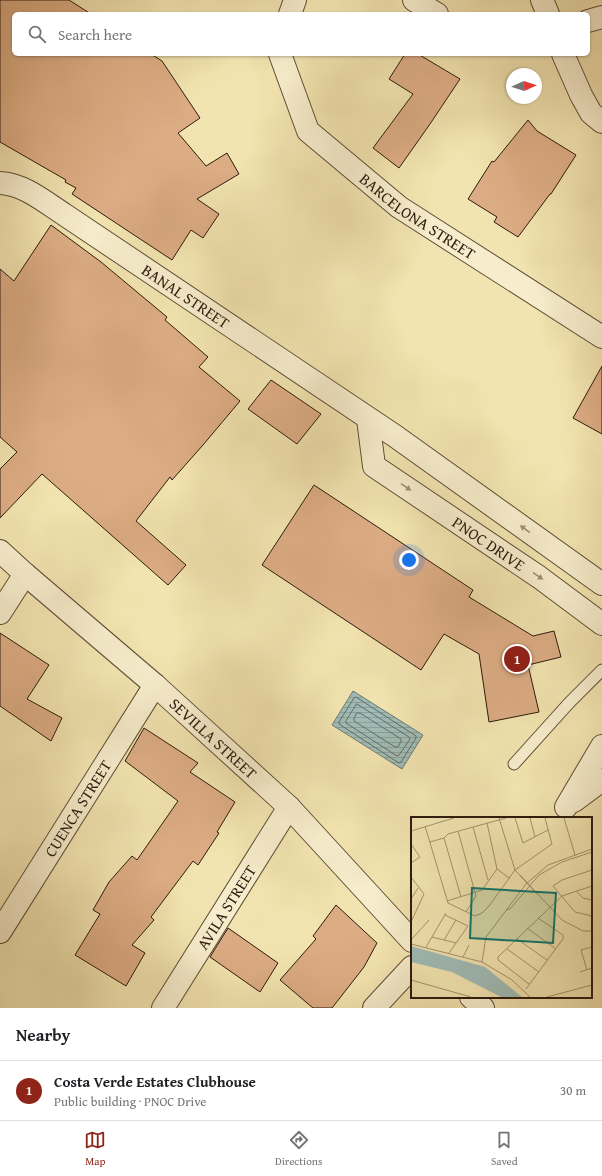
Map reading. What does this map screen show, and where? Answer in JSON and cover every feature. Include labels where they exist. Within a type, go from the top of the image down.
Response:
[{"type":"street","points":[[291,12],[295,0]]},
{"type":"street","points":[[414,0],[434,12]]},
{"type":"street","points":[[542,0],[547,12]]},
{"type":"street","points":[[590,20],[602,17]]},
{"type":"street","name":"BARCELONA STREET","points":[[281,56],[308,131],[399,207],[602,337]]},
{"type":"street","points":[[564,56],[581,95],[592,113],[602,122]]},
{"type":"street","name":"BANAL STREET","points":[[0,183],[15,185],[28,191],[368,419]]},
{"type":"street","points":[[368,419],[374,466]]},
{"type":"street","name":"PNOC DRIVE","points":[[368,419],[395,436],[602,584]]},
{"type":"street","points":[[374,466],[395,436]]},
{"type":"street","name":"PNOC DRIVE","points":[[374,466],[539,577],[602,624]]},
{"type":"street","name":"SEVILLA STREET","points":[[0,551],[155,685],[289,807],[411,940]]},
{"type":"street","points":[[0,613],[25,574]]},
{"type":"street","name":"CUENCA STREET","points":[[0,932],[155,685]]},
{"type":"street","points":[[561,813],[602,746]]},
{"type":"street","points":[[561,813],[602,780]]},
{"type":"street","name":"AVILA STREET","points":[[163,1008],[289,807]]},
{"type":"street","points":[[374,1008],[411,968]]},
{"type":"street","points":[[472,998],[483,1008]]},
{"type":"lane","points":[[514,764],[569,703],[602,670]]},
{"type":"water","points":[[353,691],[423,735],[402,769],[332,725]]},
{"type":"building","points":[[0,0],[69,0],[88,12],[12,12],[12,56],[154,56],[162,61],[200,118],[178,133],[206,166],[227,153],[239,174],[197,199],[219,214],[203,238],[191,230],[172,260],[72,194],[76,188],[65,182],[66,180],[0,142]]},
{"type":"building","points":[[404,56],[421,56],[460,79],[399,168],[373,148],[413,94],[389,79]]},
{"type":"building","points":[[528,120],[537,131],[576,155],[551,194],[518,237],[494,222],[497,217],[468,199],[492,161],[494,162]]},
{"type":"building","points":[[51,225],[101,262],[167,317],[165,320],[208,357],[199,367],[240,401],[172,480],[170,477],[136,521],[186,565],[168,585],[42,474],[0,518],[0,469],[17,452],[0,437],[0,269],[14,281]]},
{"type":"building","points":[[602,366],[602,434],[573,418]]},
{"type":"building","points":[[271,380],[321,414],[297,444],[248,409]]},
{"type":"building","points":[[314,485],[473,590],[469,597],[533,636],[554,631],[561,657],[528,665],[539,712],[489,722],[479,654],[444,634],[421,670],[262,565]]},
{"type":"building","points":[[0,633],[49,665],[27,699],[62,718],[51,741],[0,706]]},
{"type":"building","points":[[144,728],[198,763],[190,772],[235,802],[217,832],[219,833],[198,865],[193,861],[151,917],[154,920],[132,945],[145,953],[126,986],[75,955],[100,914],[93,910],[109,882],[132,856],[137,860],[178,801],[125,761]]},
{"type":"building","points":[[336,905],[377,943],[364,967],[332,1008],[313,1008],[280,980],[316,939],[313,936]]},
{"type":"building","points":[[228,928],[278,963],[260,992],[210,957]]},
{"type":"place","name":"Costa Verde Estates Clubhouse","points":[[517,659]]}]
